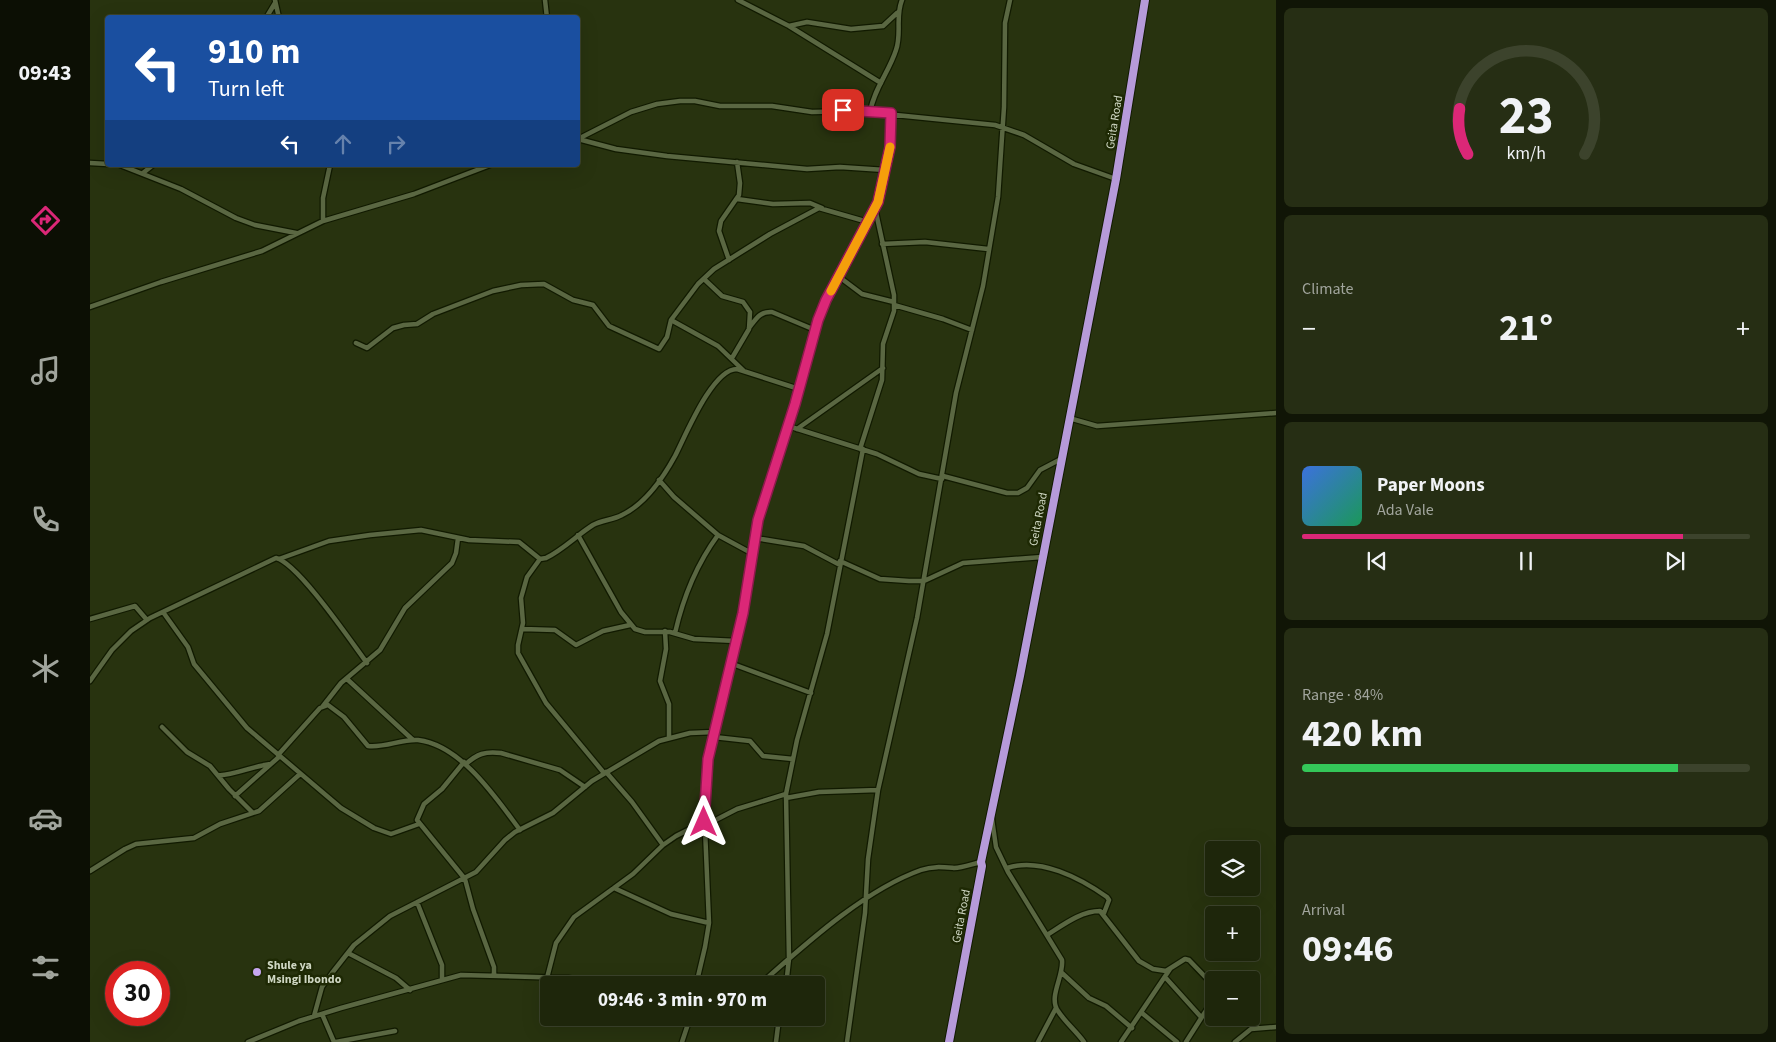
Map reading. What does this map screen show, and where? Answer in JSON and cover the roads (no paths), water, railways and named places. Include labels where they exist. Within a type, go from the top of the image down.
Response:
[{"type":"highway","name":"Geita Road","points":[[949,1042],[982,866],[981,862],[992,817],[1116,179],[1145,0]]},
{"type":"street","points":[[546,0],[547,15]]},
{"type":"street","points":[[738,0],[789,26],[880,83]]},
{"type":"street","points":[[870,112],[873,97],[890,69],[898,43],[897,13],[902,0]]},
{"type":"street","points":[[848,1042],[878,790],[924,580],[943,478],[956,393],[983,286],[998,197],[1003,127],[1005,30],[1010,0]]},
{"type":"street","points":[[268,15],[275,2]]},
{"type":"street","points":[[275,2],[278,15]]},
{"type":"street","points":[[789,26],[807,22],[857,29],[870,25],[883,26],[897,13]]},
{"type":"street","points":[[580,138],[631,112],[657,104],[680,101],[695,101],[720,106],[772,106],[812,112],[891,113],[1003,127],[1024,135],[1074,164],[1116,179]]},
{"type":"street","points":[[698,976],[706,947],[708,923],[704,824],[705,785],[714,734],[736,641],[758,520],[788,426],[815,330],[826,300],[875,208],[890,147],[891,113]]},
{"type":"street","points":[[580,140],[597,145],[636,152],[807,169],[840,167],[885,170]]},
{"type":"street","points":[[729,260],[719,231],[721,221],[737,199],[740,183],[737,162]]},
{"type":"street","points":[[90,163],[105,164]]},
{"type":"street","points":[[126,167],[181,188],[236,218],[255,225],[297,233]]},
{"type":"street","points":[[143,173],[150,167]]},
{"type":"street","points":[[323,221],[323,198],[330,167]]},
{"type":"street","points":[[90,307],[262,250],[323,221],[414,194],[485,167]]},
{"type":"street","points":[[737,199],[764,203],[810,203],[868,222]]},
{"type":"street","points":[[787,976],[789,959],[786,796],[793,759],[827,634],[862,449],[877,398],[883,368],[884,344],[891,324],[894,303],[875,208]]},
{"type":"street","points":[[356,343],[367,348],[393,328],[415,325],[433,314],[492,291],[535,282],[549,285],[573,300],[593,304],[609,326],[654,349],[659,349],[664,343],[671,320],[704,279],[729,260],[812,210],[825,209]]},
{"type":"street","points":[[882,244],[925,242],[988,248]]},
{"type":"street","points":[[838,276],[862,294],[972,330]]},
{"type":"street","points":[[704,279],[722,296],[743,302],[747,306],[750,318],[749,329]]},
{"type":"street","points":[[732,358],[757,317],[766,312],[780,315],[815,330]]},
{"type":"street","points":[[671,320],[701,334],[732,358],[745,372]]},
{"type":"street","points":[[797,429],[883,368]]},
{"type":"street","points":[[663,845],[626,795],[605,773],[540,694],[518,653],[518,645],[523,629],[521,598],[527,577],[540,559],[553,554],[599,522],[630,511],[659,480],[676,454],[683,434],[721,377],[733,369],[799,389]]},
{"type":"street","points":[[1069,418],[1097,426],[1276,413]]},
{"type":"street","points":[[788,426],[862,449],[919,474],[1007,493],[1018,492],[1027,488],[1040,470],[1062,458]]},
{"type":"street","points":[[659,480],[674,497],[718,535],[752,554]]},
{"type":"street","points":[[90,681],[112,650],[131,631],[147,620],[280,559],[329,541],[421,530],[458,538],[519,542],[540,559]]},
{"type":"street","points":[[578,535],[630,625],[640,631],[665,631],[694,639],[736,641]]},
{"type":"street","points":[[675,633],[686,593],[698,567],[718,535]]},
{"type":"street","points":[[235,796],[271,764],[323,706],[332,692],[380,650],[405,608],[452,563],[456,553],[458,538]]},
{"type":"street","points":[[755,538],[804,546],[880,579],[924,580],[963,563],[1042,557]]},
{"type":"street","points":[[280,559],[328,608],[367,663]]},
{"type":"street","points":[[90,619],[136,606],[147,620]]},
{"type":"street","points":[[163,612],[185,642],[194,664],[214,690],[247,728],[300,774],[358,820],[384,833],[391,834],[418,824]]},
{"type":"street","points":[[523,629],[555,630],[576,645],[603,631],[630,625]]},
{"type":"street","points":[[665,631],[666,649],[660,681],[669,704],[669,738]]},
{"type":"street","points":[[730,663],[811,693]]},
{"type":"street","points":[[347,679],[413,740]]},
{"type":"street","points":[[323,706],[328,705],[338,711],[368,746],[413,740],[436,745],[457,756],[465,763],[520,830]]},
{"type":"street","points":[[162,727],[187,752],[210,766],[235,796],[253,813]]},
{"type":"street","points":[[314,1016],[322,987],[348,953],[390,916],[465,879],[487,862],[505,840],[566,804],[605,773],[659,741],[669,738],[714,734],[745,739],[753,744],[763,756],[793,759]]},
{"type":"street","points":[[494,976],[494,967],[473,909],[465,879],[418,824],[418,815],[424,804],[442,789],[465,763],[478,754],[501,753],[560,770],[586,787]]},
{"type":"street","points":[[218,775],[229,775],[239,770],[271,764]]},
{"type":"street","points":[[90,871],[136,844],[194,838],[220,824],[259,811],[300,774]]},
{"type":"street","points":[[548,976],[556,943],[574,917],[614,888],[676,836],[736,809],[786,796],[819,792],[878,790]]},
{"type":"street","points":[[992,817],[996,847],[1062,960],[1062,973],[1055,999],[1056,1008],[1084,1042]]},
{"type":"street","points":[[769,976],[865,900],[921,870],[938,866],[956,868],[981,862]]},
{"type":"street","points":[[1007,868],[1016,865],[1040,866],[1083,882],[1109,900],[1104,914]]},
{"type":"street","points":[[614,888],[671,914],[708,923]]},
{"type":"street","points":[[417,902],[442,966],[442,980]]},
{"type":"street","points":[[1047,935],[1088,913],[1100,911],[1139,960],[1153,968],[1166,971],[1185,959],[1189,960],[1205,977]]},
{"type":"street","points":[[348,953],[396,978],[410,990]]},
{"type":"street","points":[[1121,1042],[1170,969]]},
{"type":"street","points":[[1062,973],[1089,998],[1106,1006],[1132,1028]]},
{"type":"street","points":[[248,1042],[314,1016],[461,975],[540,978]]},
{"type":"street","points":[[1166,977],[1201,1017]]},
{"type":"street","points":[[1038,1042],[1056,1008]]},
{"type":"street","points":[[1186,1042],[1205,1011]]},
{"type":"street","points":[[1142,1013],[1177,1042]]},
{"type":"street","points":[[322,1014],[335,1042],[355,1040],[394,1031]]},
{"type":"street","points":[[682,1042],[687,1026]]},
{"type":"street","points":[[776,1042],[778,1026]]},
{"type":"street","points":[[1238,1041],[1257,1027],[1276,1026]]},
{"type":"place","name":"Shule ya Msingi Ibondo","points":[[257,972]]}]
